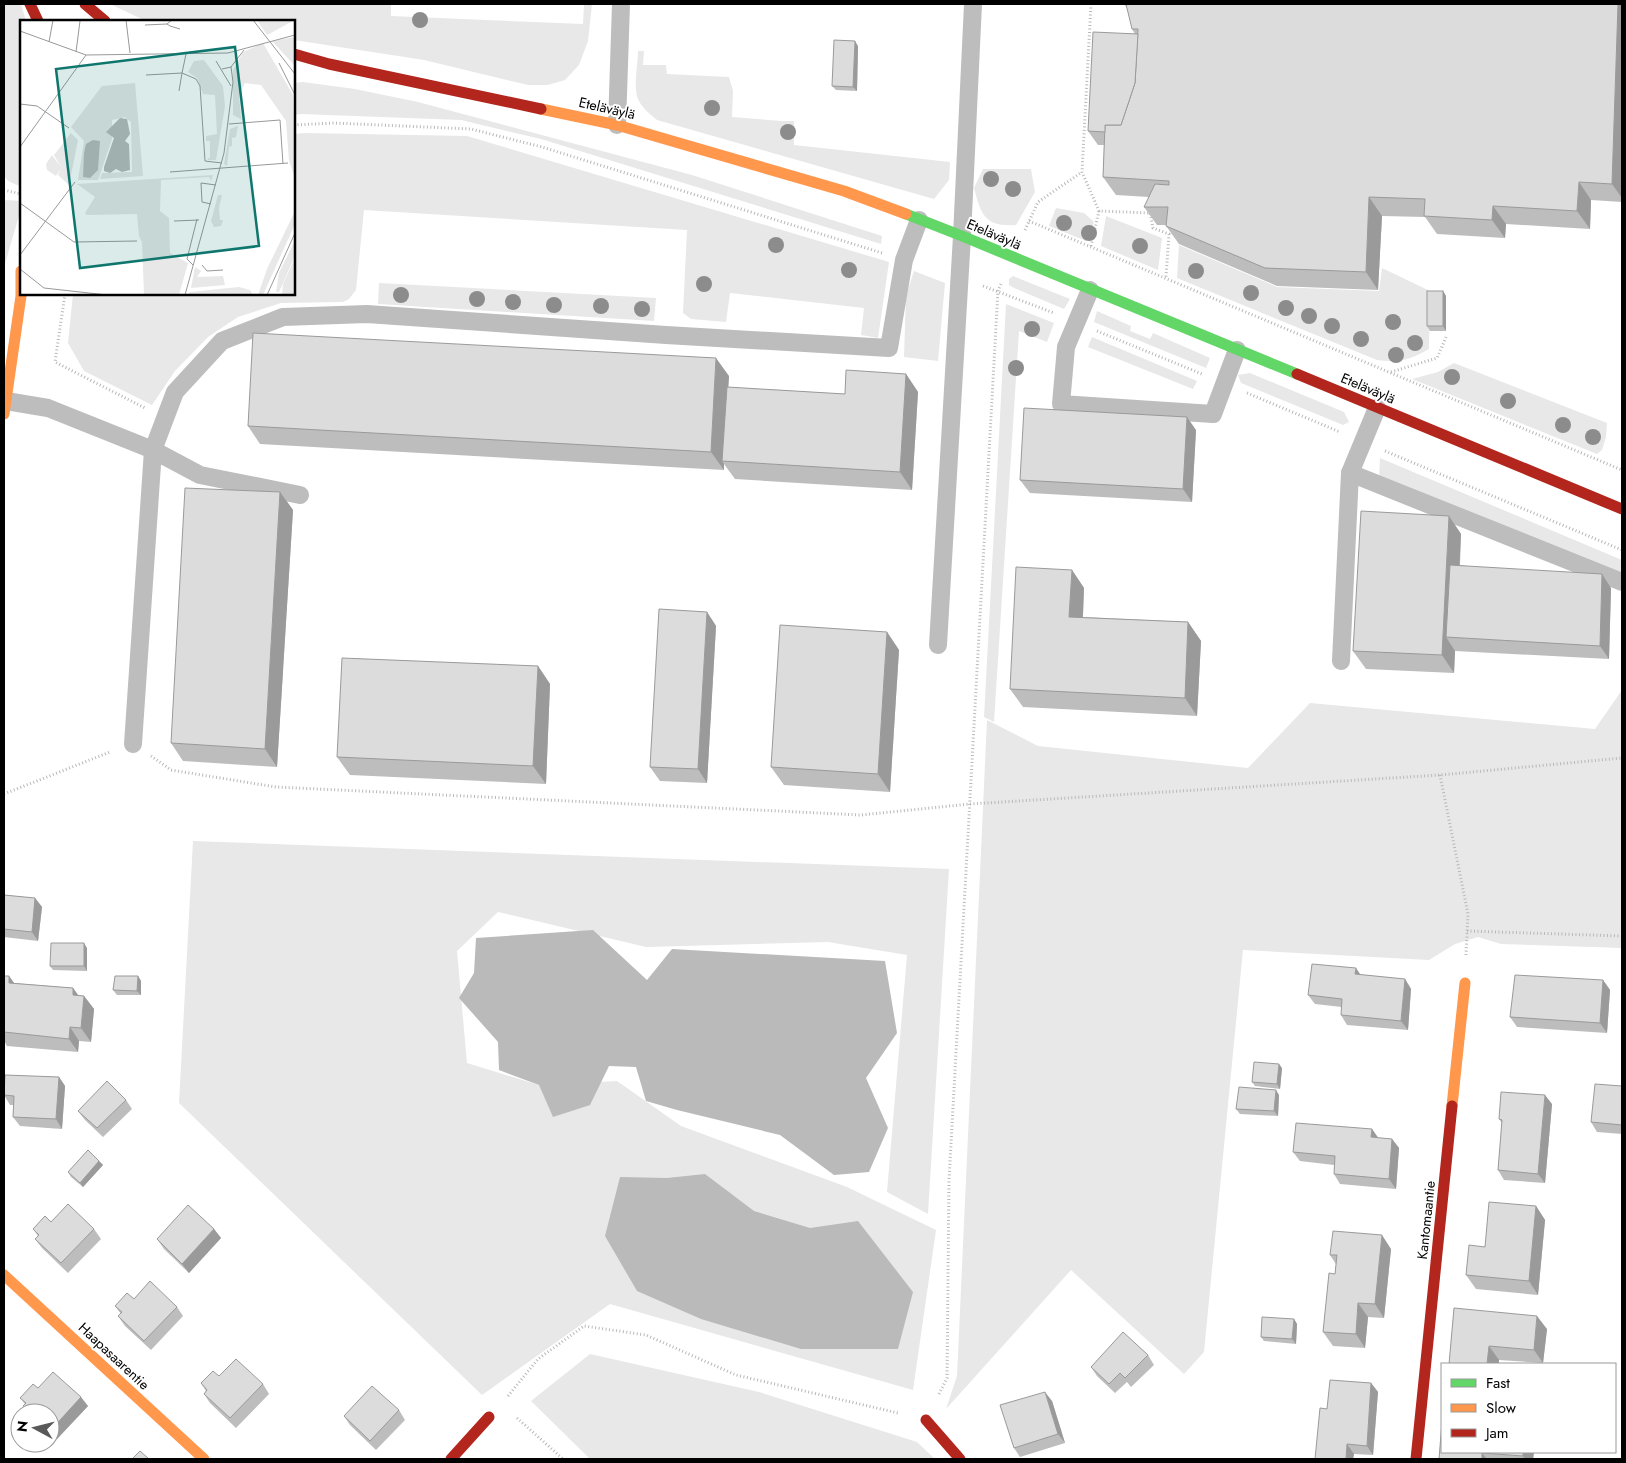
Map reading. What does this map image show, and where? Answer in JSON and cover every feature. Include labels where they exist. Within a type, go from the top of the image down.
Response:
[{"type":"main road","points":[[30,4],[38,20]]},
{"type":"main road","points":[[86,4],[103,20]]},
{"type":"main road","name":"Eteläväylä","points":[[295,54],[329,64],[617,125],[844,191],[962,236],[1622,509]]},
{"type":"main road","name":"Eteläväylä","points":[[302,69],[329,64]]},
{"type":"main road","points":[[5,408],[21,295]]},
{"type":"main road","name":"Kantomaantie","points":[[1416,1459],[1465,983]]},
{"type":"main road","name":"Haapasaarentie","points":[[4,1275],[204,1459]]},
{"type":"main road","points":[[451,1459],[489,1417]]},
{"type":"main road","points":[[926,1420],[960,1459]]},
{"type":"lane","points":[[617,125],[621,4]]},
{"type":"lane","points":[[938,645],[962,236],[973,4]]},
{"type":"lane","points":[[134,744],[154,450],[175,392],[222,341],[283,317],[367,314],[666,335],[889,348],[904,260],[919,220]]},
{"type":"lane","points":[[1090,290],[1066,347],[1061,404],[1213,414],[1237,350]]},
{"type":"lane","points":[[5,408],[48,408],[154,450],[200,475],[300,495]]},
{"type":"lane","points":[[1341,661],[1350,473],[1377,408]]},
{"type":"lane","points":[[1350,473],[1622,582]]},
{"type":"path","points":[[1090,4],[1082,172],[1100,211],[1091,246]]},
{"type":"path","points":[[1084,120],[1094,121]]},
{"type":"path","points":[[489,1417],[502,1404],[538,1359],[584,1326],[646,1335],[736,1375],[926,1420],[947,1378],[949,1180],[998,290],[1038,202],[1082,172]]},
{"type":"path","points":[[4,190],[20,194]]},
{"type":"path","points":[[1100,211],[1158,213]]},
{"type":"path","points":[[1150,213],[1154,228],[1169,234],[1166,277]]},
{"type":"path","points":[[1029,221],[1622,470]]},
{"type":"path","points":[[65,295],[56,362],[165,418]]},
{"type":"path","points":[[1391,372],[1437,358],[1446,335]]},
{"type":"path","points":[[4,794],[134,744],[171,770],[276,788],[861,815],[970,804],[1440,775],[1622,758]]},
{"type":"path","points":[[1440,775],[1468,914],[1465,983]]},
{"type":"path","points":[[1467,931],[1622,936]]},
{"type":"path","points":[[502,1404],[563,1459]]},
{"type":"shaded area","points":[[4,4],[21,4],[26,20],[20,20],[20,186],[13,184],[4,176]]},
{"type":"shaded area","points":[[110,4],[391,4],[391,16],[583,24],[584,4],[592,4],[588,41],[579,65],[565,80],[548,85],[528,85],[424,60],[295,40],[295,20],[144,20]]},
{"type":"shaded area","points":[[638,51],[644,51],[643,65],[666,65],[667,74],[729,77],[733,91],[732,117],[794,121],[794,145],[950,162],[949,180],[934,199],[657,120],[646,111],[638,99],[636,82]]},
{"type":"shaded area","points":[[303,82],[355,89],[418,102],[692,175],[882,236],[881,244],[541,139],[461,120],[295,115],[295,83]]},
{"type":"shaded area","points":[[295,134],[467,136],[889,262],[878,338],[861,335],[864,308],[730,293],[726,322],[691,319],[683,313],[687,230],[364,210],[356,290],[349,299],[343,302],[281,303],[238,317],[208,337],[175,371],[152,405],[84,371],[68,343],[73,295],[295,295]]},
{"type":"shaded area","points":[[983,169],[1031,169],[1035,192],[1016,225],[997,224],[982,212],[974,188]]},
{"type":"shaded area","points":[[4,201],[20,201],[20,212],[4,267]]},
{"type":"shaded area","points":[[1056,208],[1084,213],[1094,222],[1086,241],[1049,226]]},
{"type":"shaded area","points":[[1106,216],[1162,238],[1158,270],[1101,246]]},
{"type":"shaded area","points":[[1179,245],[1277,287],[1379,291],[1382,268],[1430,291],[1429,349],[1404,360],[1377,360],[1177,278]]},
{"type":"shaded area","points":[[914,271],[945,283],[938,361],[904,357],[906,296]]},
{"type":"shaded area","points":[[1013,276],[1070,299],[1064,309],[1009,285],[1009,279]]},
{"type":"shaded area","points":[[379,283],[656,298],[654,321],[378,304]]},
{"type":"shaded area","points":[[1006,304],[1054,323],[1047,342],[1019,331],[994,722],[984,717]]},
{"type":"shaded area","points":[[1097,311],[1131,326],[1130,331],[1150,339],[1153,333],[1210,358],[1206,368],[1094,322]]},
{"type":"shaded area","points":[[1092,337],[1197,381],[1193,389],[1088,347]]},
{"type":"shaded area","points":[[1454,363],[1607,423],[1606,437],[1602,450],[1597,454],[1412,379],[1438,372]]},
{"type":"shaded area","points":[[1250,373],[1344,412],[1349,422],[1343,425],[1241,383],[1238,375]]},
{"type":"shaded area","points":[[1380,458],[1622,560],[1622,574],[1379,479]]},
{"type":"shaded area","points":[[1622,690],[1622,948],[1501,944],[1478,937],[1455,944],[1429,960],[1243,950],[1204,1352],[1184,1374],[1071,1270],[946,1409],[957,1376],[987,720],[1038,746],[1248,768],[1310,703],[1595,729]]},
{"type":"shaded area","points":[[193,841],[949,869],[928,1214],[887,1192],[907,955],[828,942],[646,947],[498,912],[457,951],[467,1063],[539,1085],[617,1081],[681,1126],[847,1187],[936,1230],[913,1390],[610,1304],[482,1395],[179,1103]]},
{"type":"shaded area","points":[[593,930],[647,980],[672,949],[885,961],[897,1033],[866,1078],[888,1128],[869,1172],[834,1175],[780,1135],[646,1101],[636,1067],[609,1066],[590,1105],[553,1117],[539,1085],[499,1070],[498,1042],[459,998],[474,973],[476,938]]},
{"type":"shaded area","points":[[705,1174],[754,1211],[810,1228],[858,1221],[913,1292],[898,1349],[801,1349],[701,1319],[637,1291],[605,1236],[620,1177],[667,1178]]},
{"type":"shaded area","points":[[590,1354],[759,1392],[917,1442],[935,1459],[590,1459],[531,1401]]},
{"type":"building","points":[[1126,4],[1618,4],[1612,184],[1579,182],[1577,211],[1493,206],[1492,220],[1424,216],[1425,199],[1369,197],[1366,272],[1265,268],[1166,226],[1168,207],[1144,207],[1155,184],[1169,185],[1169,181],[1103,177],[1105,125],[1121,125],[1135,83],[1138,29],[1132,29]]},
{"type":"building","points":[[1093,32],[1138,34],[1135,83],[1121,125],[1105,125],[1105,132],[1088,131]]},
{"type":"building","points":[[834,40],[855,41],[853,87],[832,86]]},
{"type":"building","points":[[1427,291],[1443,291],[1443,326],[1427,326]]},
{"type":"building","points":[[253,333],[716,358],[711,452],[248,426]]},
{"type":"building","points":[[846,370],[906,374],[900,472],[722,461],[727,387],[845,394]]},
{"type":"building","points":[[1024,408],[1187,417],[1183,489],[1020,480]]},
{"type":"building","points":[[185,488],[280,492],[265,749],[171,743]]},
{"type":"building","points":[[1361,511],[1449,516],[1442,655],[1353,651]]},
{"type":"building","points":[[1450,565],[1602,574],[1600,646],[1446,637]]},
{"type":"building","points":[[1016,567],[1072,570],[1069,617],[1188,622],[1185,698],[1010,689]]},
{"type":"building","points":[[659,609],[707,612],[698,769],[650,767]]},
{"type":"building","points":[[780,625],[887,632],[878,774],[771,767]]},
{"type":"building","points":[[342,658],[538,666],[533,766],[337,757]]},
{"type":"building","points":[[4,895],[35,898],[32,932],[4,929]]},
{"type":"building","points":[[51,943],[84,943],[84,966],[50,966]]},
{"type":"building","points":[[1312,964],[1356,968],[1355,974],[1405,979],[1401,1021],[1341,1015],[1342,999],[1308,995]]},
{"type":"building","points":[[1515,975],[1603,980],[1600,1023],[1510,1017]]},
{"type":"building","points":[[4,976],[9,976],[9,983],[73,988],[73,995],[84,996],[81,1028],[70,1027],[69,1039],[4,1032]]},
{"type":"building","points":[[115,976],[138,976],[137,991],[113,990]]},
{"type":"building","points":[[1254,1062],[1279,1064],[1277,1084],[1252,1082]]},
{"type":"building","points":[[5,1075],[59,1077],[56,1119],[13,1117],[14,1096],[4,1095]]},
{"type":"building","points":[[107,1081],[126,1100],[97,1128],[78,1111]]},
{"type":"building","points":[[1595,1084],[1622,1086],[1622,1125],[1591,1122]]},
{"type":"building","points":[[1239,1087],[1276,1090],[1274,1111],[1236,1109]]},
{"type":"building","points":[[1501,1092],[1545,1095],[1538,1174],[1498,1170],[1502,1120],[1499,1119]]},
{"type":"building","points":[[1296,1123],[1372,1129],[1371,1137],[1392,1139],[1389,1179],[1334,1174],[1335,1156],[1293,1152]]},
{"type":"building","points":[[88,1150],[99,1161],[80,1183],[68,1172]]},
{"type":"building","points":[[1489,1202],[1536,1206],[1529,1281],[1466,1275],[1469,1245],[1485,1247]]},
{"type":"building","points":[[68,1204],[94,1229],[61,1263],[35,1239],[39,1235],[33,1229],[45,1216],[51,1222]]},
{"type":"building","points":[[188,1205],[214,1229],[182,1264],[157,1239]]},
{"type":"building","points":[[1333,1231],[1382,1235],[1375,1304],[1358,1303],[1356,1334],[1323,1332],[1329,1273],[1335,1274],[1337,1255],[1330,1255]]},
{"type":"building","points":[[150,1281],[177,1307],[144,1341],[118,1316],[122,1312],[115,1306],[127,1293],[134,1299]]},
{"type":"building","points":[[1454,1308],[1537,1316],[1534,1350],[1489,1346],[1487,1363],[1449,1363]]},
{"type":"building","points":[[1262,1317],[1294,1319],[1292,1339],[1261,1337]]},
{"type":"building","points":[[1123,1332],[1148,1355],[1125,1378],[1120,1373],[1109,1384],[1091,1367]]},
{"type":"building","points":[[236,1359],[263,1384],[230,1418],[204,1394],[207,1390],[201,1383],[213,1371],[219,1376]]},
{"type":"building","points":[[53,1372],[81,1397],[60,1420],[60,1403],[26,1403],[20,1398],[33,1384],[38,1388]]},
{"type":"building","points":[[1330,1380],[1371,1383],[1367,1446],[1347,1444],[1346,1459],[1315,1459],[1320,1408],[1327,1409]]},
{"type":"building","points":[[372,1386],[399,1410],[370,1441],[344,1416]]},
{"type":"building","points":[[1045,1392],[1058,1434],[1014,1448],[1000,1405]]},
{"type":"building","points":[[1441,1434],[1441,1453],[1482,1453],[1482,1459],[1439,1459]]},
{"type":"building","points":[[140,1451],[149,1459],[132,1459]]},
{"type":"building","points":[[1482,1453],[1523,1453],[1523,1456]]},
{"type":"traffic: fast","points":[[906,214],[1297,374]]},
{"type":"traffic: slow","points":[[541,109],[617,125],[844,191],[906,214]]},
{"type":"traffic: slow","points":[[4,414],[21,295]]},
{"type":"traffic: slow","points":[[1452,1106],[1465,983]]},
{"type":"traffic: slow","points":[[4,1275],[204,1459]]},
{"type":"traffic: jam","points":[[30,4],[38,20]]},
{"type":"traffic: jam","points":[[85,4],[104,20]]},
{"type":"traffic: jam","points":[[295,54],[329,64],[541,109]]},
{"type":"traffic: jam","points":[[1297,374],[1622,509]]},
{"type":"traffic: jam","points":[[1416,1459],[1452,1106]]},
{"type":"traffic: jam","points":[[451,1459],[489,1417]]},
{"type":"traffic: jam","points":[[926,1420],[960,1459]]}]
